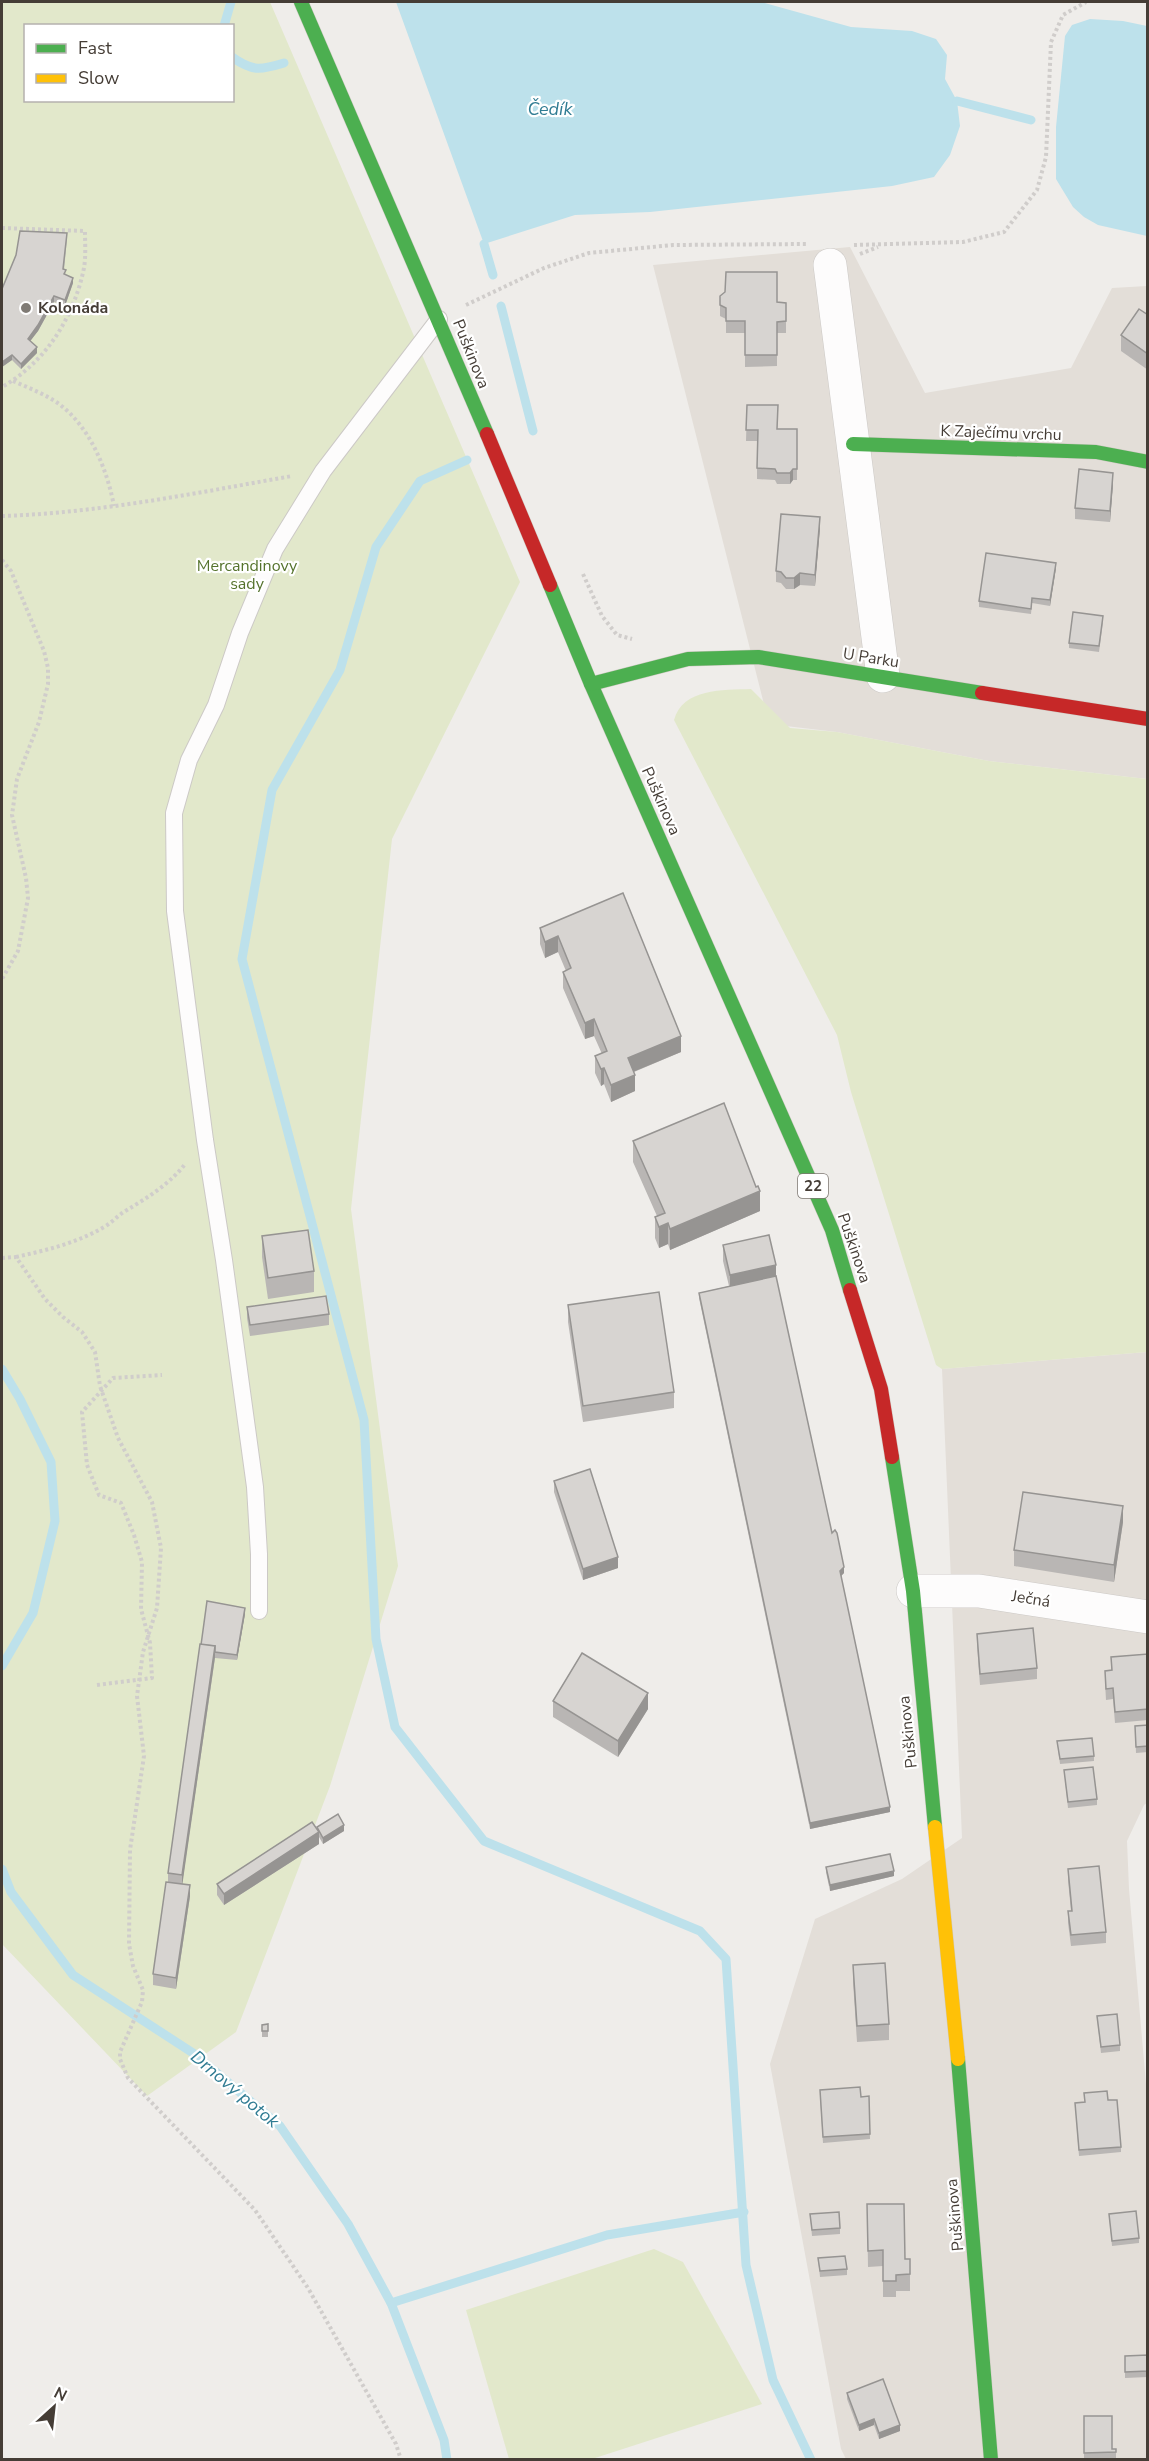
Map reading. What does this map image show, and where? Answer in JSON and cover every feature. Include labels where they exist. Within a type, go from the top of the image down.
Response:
[{"type":"main road","name":"Puškinova","points":[[301,2],[439,319],[591,684],[832,1230],[881,1389],[913,1591],[957,2043],[991,2460]]},
{"type":"main road","name":"K Zaječímu vrchu","points":[[853,444],[1096,453],[1148,462]]},
{"type":"main road","name":"U Parku","points":[[591,684],[688,659],[758,657],[1148,719]]},
{"type":"street","points":[[830,251],[883,676]]},
{"type":"street","name":"Ječná","points":[[913,1591],[979,1591],[1148,1617]]},
{"type":"lane","points":[[260,1611],[255,1487],[224,1260],[204,1140],[175,911],[174,813],[189,760],[216,705],[240,633],[275,549],[323,471],[439,319]]},
{"type":"path","points":[[466,305],[544,268],[589,252],[674,245],[830,251],[963,242],[1004,232],[1037,190],[1046,157],[1051,42],[1063,15],[1086,2]]},
{"type":"path","points":[[2,228],[85,231],[84,267],[75,297],[59,333],[37,362],[2,387]]},
{"type":"path","points":[[35,230],[35,238]]},
{"type":"path","points":[[461,294],[470,316]]},
{"type":"path","points":[[13,381],[42,393],[61,405],[77,423],[94,448],[108,477],[114,506]]},
{"type":"path","points":[[2,516],[114,506],[323,471]]},
{"type":"path","points":[[2,560],[11,572],[44,651],[48,668],[48,684],[39,722],[17,779],[12,815],[26,878],[28,898],[18,951],[2,979]]},
{"type":"path","points":[[583,573],[602,616],[617,635],[639,641]]},
{"type":"path","points":[[2,1258],[59,1248],[108,1226],[119,1214],[179,1172],[204,1140]]},
{"type":"path","points":[[16,1257],[45,1299],[82,1332],[95,1352],[100,1386],[118,1438],[152,1502],[161,1548],[157,1608],[143,1653],[137,1696],[144,1756],[130,1850],[129,1944],[133,1966],[143,1990],[142,2002],[120,2052],[120,2059],[128,2078],[255,2210],[308,2288],[396,2444],[401,2460]]},
{"type":"path","points":[[97,1685],[152,1678],[150,1643],[141,1610],[142,1562],[121,1503],[99,1494],[87,1465],[82,1412],[113,1378],[162,1375]]},
{"type":"shaded area","points":[[850,247],[925,393],[1071,368],[1112,288],[1147,286],[1147,779],[989,761],[837,732],[769,724],[653,265]]},
{"type":"shaded area","points":[[1147,1352],[1148,1802],[1144,1805],[1127,1841],[1148,2107],[1147,2459],[846,2459],[841,2449],[770,2064],[815,1919],[902,1879],[962,1838],[942,1369]]},
{"type":"green space","name":"Mercandinovy sady","points":[[2,2],[270,2],[520,582],[392,839],[351,1209],[398,1566],[330,1786],[236,2032],[147,2096],[2,1944]]},
{"type":"green space","points":[[751,689],[790,728],[837,732],[989,761],[1147,779],[1147,1352],[942,1369],[936,1365],[851,1092],[837,1035],[674,720],[686,702],[695,696],[717,691]]},
{"type":"green space","points":[[654,2249],[683,2262],[762,2404],[592,2459],[509,2459],[466,2310]]},
{"type":"water","name":"Čedík","points":[[396,2],[761,2],[851,27],[912,31],[936,39],[947,55],[945,79],[957,101],[960,126],[950,155],[934,177],[892,186],[650,212],[575,215],[484,244]]},
{"type":"water","points":[[1090,19],[1123,21],[1147,26],[1147,236],[1098,225],[1084,217],[1073,207],[1056,179],[1056,127],[1065,36],[1072,25]]},
{"type":"building","name":"Kolonáda","points":[[20,231],[67,233],[63,269],[66,270],[64,274],[73,278],[65,300],[54,296],[28,339],[37,347],[21,364],[12,355],[2,362],[2,289],[16,255]]},
{"type":"building","points":[[726,272],[777,272],[777,302],[786,303],[786,321],[777,322],[777,355],[745,355],[745,321],[726,321],[726,308],[720,305],[720,296],[725,292]]},
{"type":"building","points":[[1139,309],[1148,315],[1148,354],[1121,335]]},
{"type":"building","points":[[747,405],[778,405],[777,429],[797,429],[797,469],[793,469],[790,473],[777,473],[775,469],[757,468],[758,430],[746,430]]},
{"type":"building","points":[[1079,469],[1113,473],[1110,511],[1075,508]]},
{"type":"building","points":[[781,514],[820,517],[815,575],[800,573],[794,578],[786,578],[781,572],[776,571]]},
{"type":"building","points":[[986,553],[1056,563],[1050,600],[1032,598],[1031,609],[979,601]]},
{"type":"building","points":[[1073,612],[1103,616],[1099,646],[1069,643]]},
{"type":"building","points":[[623,893],[681,1036],[628,1058],[635,1075],[611,1085],[604,1068],[601,1069],[595,1056],[607,1051],[594,1019],[585,1023],[563,972],[571,968],[558,936],[545,942],[540,928]]},
{"type":"building","points":[[724,1103],[756,1187],[758,1186],[760,1191],[670,1229],[668,1223],[659,1227],[655,1217],[665,1213],[633,1141]]},
{"type":"building","points":[[308,1230],[314,1271],[268,1278],[262,1236]]},
{"type":"building","points":[[769,1235],[776,1265],[730,1275],[723,1245]]},
{"type":"building","points":[[776,1276],[832,1533],[835,1530],[837,1533],[844,1567],[840,1571],[890,1807],[810,1823],[699,1293]]},
{"type":"building","points":[[659,1292],[674,1392],[583,1406],[568,1305]]},
{"type":"building","points":[[326,1296],[329,1314],[250,1325],[247,1307]]},
{"type":"building","points":[[590,1469],[618,1557],[583,1569],[554,1481]]},
{"type":"building","points":[[1023,1492],[1123,1506],[1114,1565],[1014,1550]]},
{"type":"building","points":[[207,1601],[245,1608],[237,1655],[215,1652],[215,1646],[201,1645]]},
{"type":"building","points":[[1033,1628],[1037,1668],[980,1674],[977,1634]]},
{"type":"building","points":[[200,1644],[215,1646],[182,1875],[168,1873]]},
{"type":"building","points":[[582,1653],[648,1693],[618,1741],[553,1701]]},
{"type":"building","points":[[1148,1654],[1148,1709],[1115,1712],[1113,1688],[1106,1689],[1105,1671],[1112,1670],[1111,1657]]},
{"type":"building","points":[[1148,1725],[1148,1746],[1136,1747],[1135,1726]]},
{"type":"building","points":[[1092,1738],[1094,1756],[1060,1759],[1057,1741]]},
{"type":"building","points":[[1093,1767],[1097,1799],[1068,1802],[1064,1770]]},
{"type":"building","points":[[338,1814],[344,1825],[323,1838],[317,1827]]},
{"type":"building","points":[[312,1822],[319,1832],[224,1894],[217,1884]]},
{"type":"building","points":[[890,1854],[894,1871],[830,1885],[826,1867]]},
{"type":"building","points":[[1099,1866],[1106,1932],[1071,1935],[1068,1911],[1072,1911],[1068,1869]]},
{"type":"building","points":[[166,1882],[190,1885],[176,1978],[153,1974]]},
{"type":"building","points":[[885,1963],[889,2024],[857,2026],[853,1965]]},
{"type":"building","points":[[1117,2014],[1120,2045],[1101,2047],[1097,2016]]},
{"type":"building","points":[[268,2024],[268,2031],[262,2031],[262,2025]]},
{"type":"building","points":[[860,2087],[861,2097],[869,2096],[870,2134],[823,2137],[820,2090]]},
{"type":"building","points":[[1107,2091],[1108,2100],[1117,2100],[1121,2147],[1079,2150],[1075,2103],[1085,2102],[1084,2093]]},
{"type":"building","points":[[867,2204],[904,2204],[905,2259],[910,2259],[910,2274],[896,2275],[896,2281],[883,2281],[883,2250],[868,2251]]},
{"type":"building","points":[[1136,2211],[1139,2238],[1112,2241],[1109,2214]]},
{"type":"building","points":[[839,2212],[840,2228],[812,2230],[810,2214]]},
{"type":"building","points":[[845,2256],[847,2269],[820,2271],[818,2258]]},
{"type":"building","points":[[1148,2355],[1148,2371],[1125,2372],[1125,2356]]},
{"type":"building","points":[[883,2379],[900,2425],[879,2433],[874,2419],[859,2425],[847,2393]]},
{"type":"building","points":[[1084,2416],[1112,2416],[1112,2449],[1116,2449],[1116,2452],[1084,2453]]},
{"type":"waterway","points":[[225,24],[231,2]]},
{"type":"waterway","points":[[234,58],[257,68],[284,63]]},
{"type":"waterway","points":[[957,101],[1031,120]]},
{"type":"waterway","points":[[484,244],[493,275]]},
{"type":"waterway","points":[[501,306],[533,431]]},
{"type":"waterway","points":[[467,460],[420,481],[376,547],[340,670],[272,790],[242,959],[364,1420],[376,1639],[395,1727],[484,1841],[700,1931],[726,1959],[746,2265],[773,2380],[811,2460]]},
{"type":"waterway","name":"Drnový potok","points":[[2,1369],[20,1399],[51,1462],[55,1521],[33,1613],[2,1666]]},
{"type":"waterway","name":"Drnový potok","points":[[2,1869],[11,1892],[73,1975],[193,2053],[280,2126],[348,2224],[391,2303],[444,2440],[447,2460]]},
{"type":"waterway","points":[[391,2303],[607,2235],[744,2212]]},
{"type":"traffic: fast","points":[[301,2],[487,434]]},
{"type":"traffic: fast","points":[[853,444],[1096,452],[1148,462]]},
{"type":"traffic: fast","points":[[550,585],[591,684],[832,1230],[850,1290]]},
{"type":"traffic: fast","points":[[591,684],[688,659],[758,657],[982,693]]},
{"type":"traffic: fast","points":[[892,1457],[913,1591],[935,1827]]},
{"type":"traffic: fast","points":[[958,2059],[991,2460]]},
{"type":"traffic: slow","points":[[935,1827],[958,2059]]},
{"type":"traffic: jam","points":[[487,434],[550,585]]},
{"type":"traffic: jam","points":[[982,693],[1148,719]]},
{"type":"traffic: jam","points":[[850,1290],[881,1389],[892,1457]]},
{"type":"place","name":"Kolonáda","points":[[26,308]]}]
